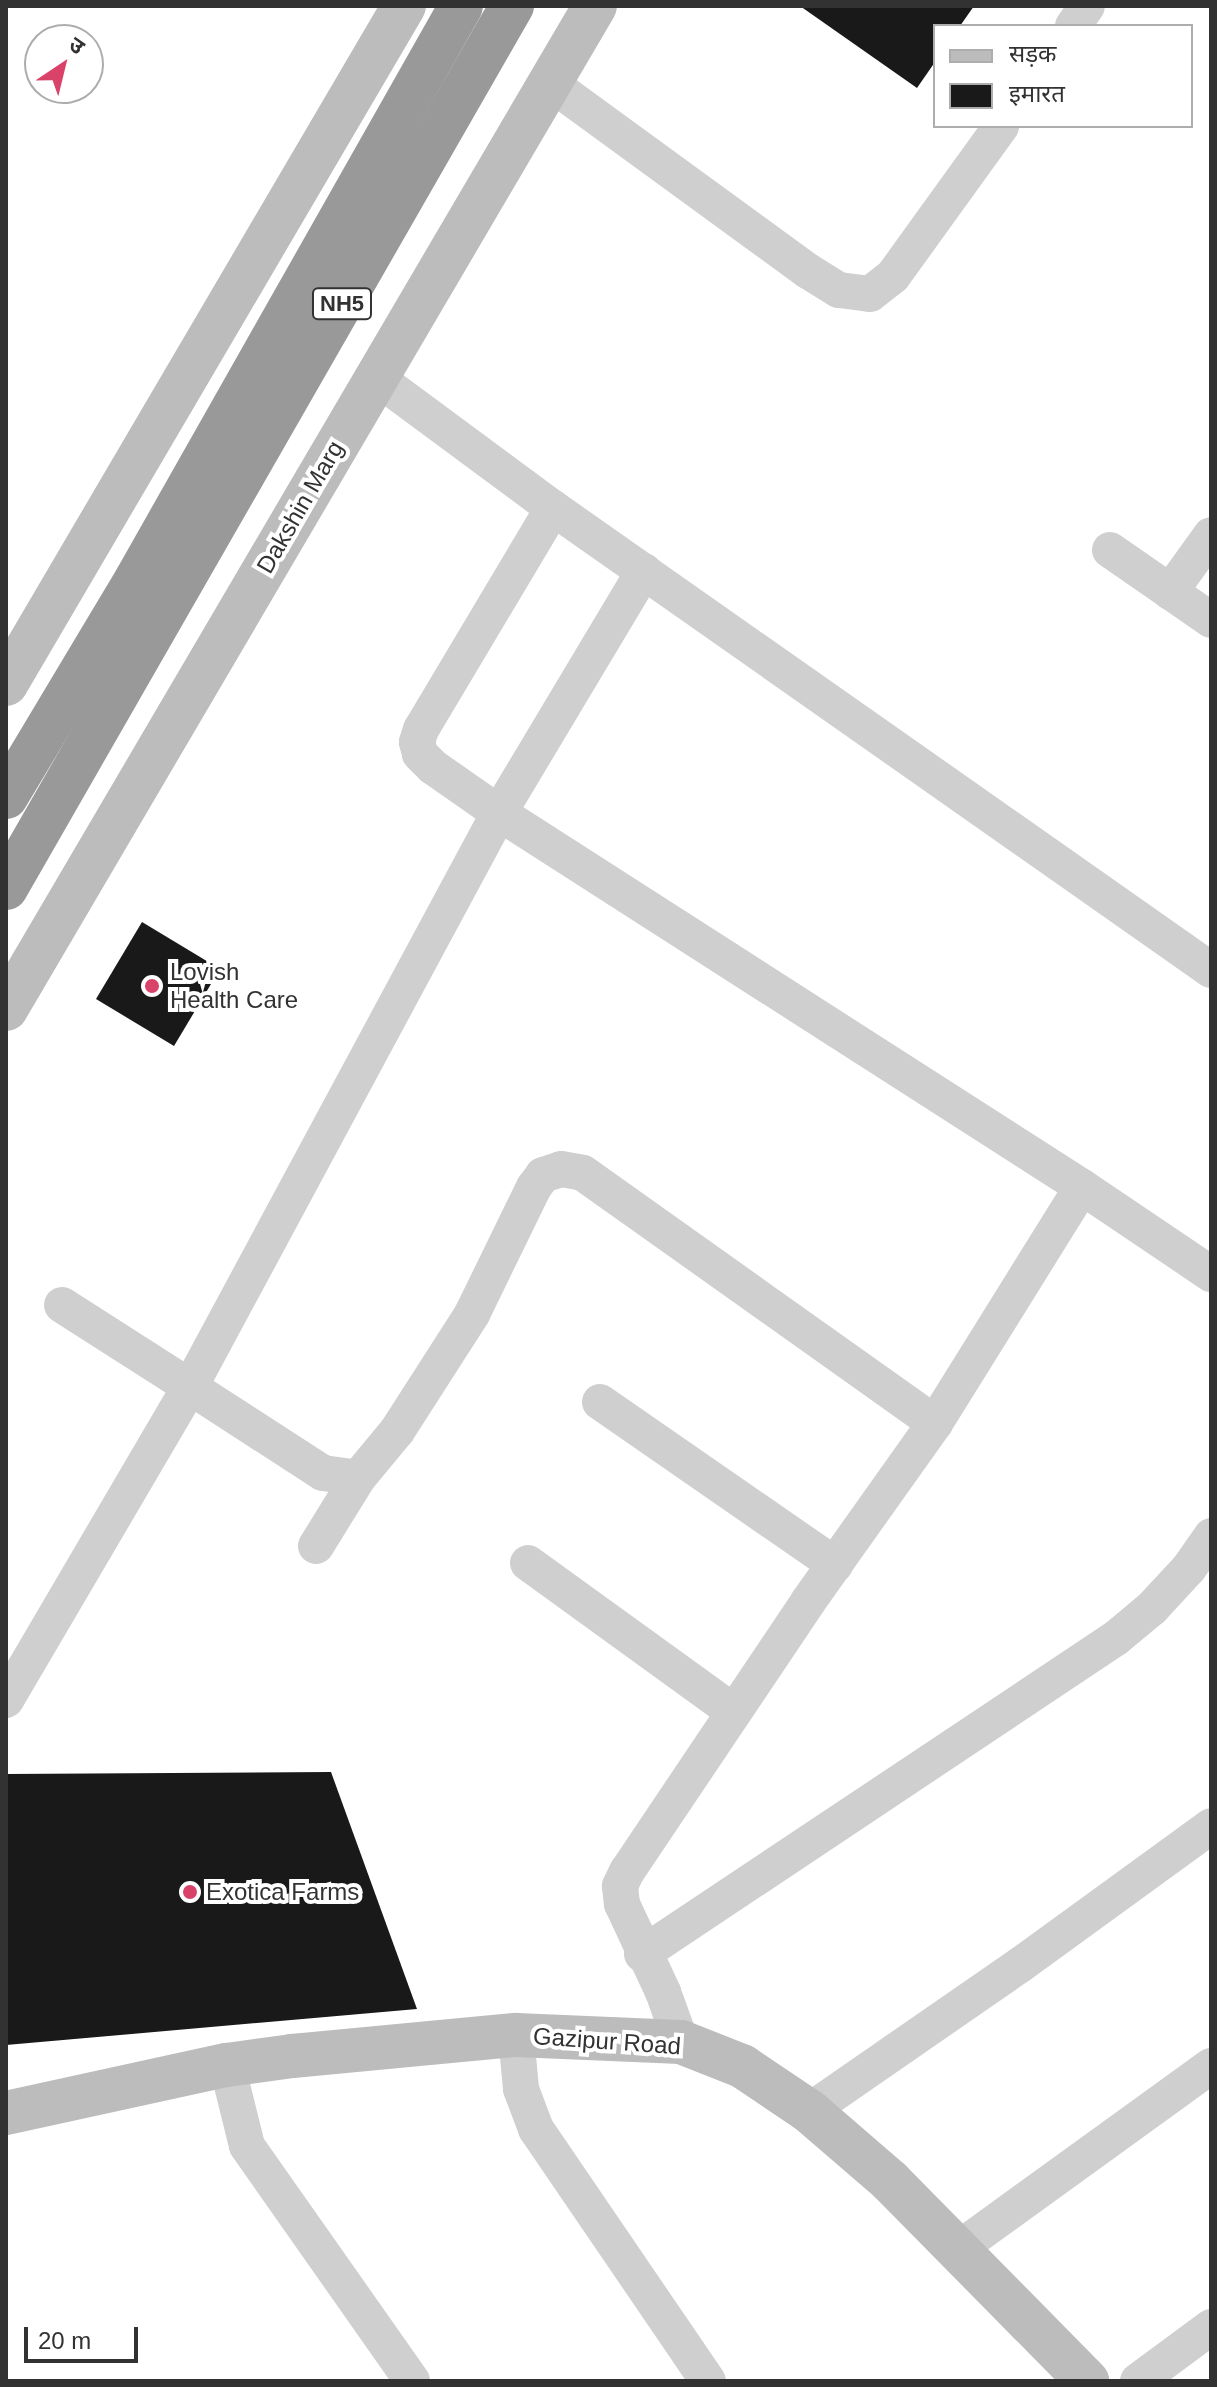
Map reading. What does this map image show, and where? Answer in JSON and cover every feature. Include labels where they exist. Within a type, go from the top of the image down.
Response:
[{"type":"highway","name":"NH5","points":[[6,888],[154,590],[461,6]]},
{"type":"highway","name":"NH5","points":[[6,797],[154,590],[512,6]]},
{"type":"street","points":[[6,684],[404,6]]},
{"type":"street","name":"Dakshin Marg","points":[[6,1009],[595,6]]},
{"type":"street","points":[[1074,24],[1087,6]]},
{"type":"street","points":[[550,83],[808,271],[839,290],[870,294],[893,276],[1000,128]]},
{"type":"street","points":[[377,378],[553,508],[1211,970]]},
{"type":"street","points":[[553,508],[421,729],[417,742],[420,754],[433,767],[499,813],[1082,1187],[1211,1274]]},
{"type":"street","points":[[1170,592],[1211,535]]},
{"type":"street","points":[[1110,550],[1211,620]]},
{"type":"street","points":[[6,1700],[190,1387],[499,813],[644,571]]},
{"type":"street","points":[[316,1546],[358,1478],[397,1431],[472,1314],[534,1187],[543,1175],[561,1169],[583,1173],[935,1423]]},
{"type":"street","points":[[681,2042],[663,1992],[642,1954],[622,1904],[620,1886],[734,1712],[935,1423],[1082,1187]]},
{"type":"street","points":[[62,1305],[323,1473],[358,1478]]},
{"type":"street","points":[[600,1402],[835,1565]]},
{"type":"street","points":[[642,1954],[1116,1638],[1152,1608],[1208,1548]]},
{"type":"street","points":[[528,1563],[734,1712]]},
{"type":"street","points":[[809,2111],[1020,1965],[1211,1826]]},
{"type":"street","points":[[516,2035],[521,2089],[536,2129],[708,2381]]},
{"type":"street","name":"Gazipur Road","points":[[6,2113],[227,2065],[516,2035],[681,2042],[742,2066],[809,2111],[890,2181],[1087,2381]]},
{"type":"street","points":[[227,2065],[247,2146],[412,2381]]},
{"type":"street","points":[[958,2249],[1211,2066]]},
{"type":"street","points":[[1138,2381],[1211,2327]]},
{"type":"building","points":[[800,6],[974,6],[961,24],[933,24],[933,65],[917,88]]},
{"type":"building","points":[[142,922],[220,969],[174,1046],[96,999]]},
{"type":"building","name":"Exotica Farms","points":[[331,1772],[417,2009],[6,2045],[6,1774]]},
{"type":"place","name":"Lovish Health Care","points":[[152,986]]},
{"type":"place","name":"Exotica Farms","points":[[190,1892]]}]
